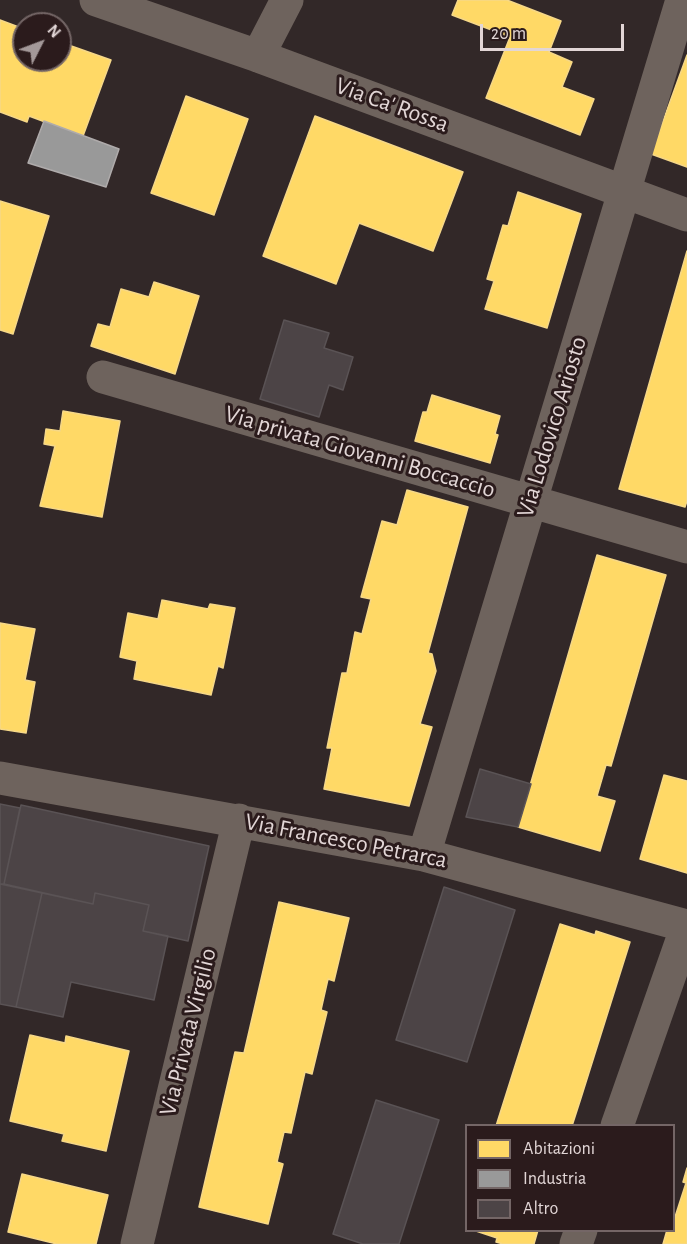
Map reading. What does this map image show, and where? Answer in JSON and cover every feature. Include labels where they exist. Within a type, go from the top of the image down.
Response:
[{"type":"street","name":"Via Ca' Rossa","points":[[96,0],[258,56],[687,215]]},
{"type":"street","points":[[258,56],[287,0]]},
{"type":"street","name":"Via Lodovico Ariosto","points":[[424,855],[682,0]]},
{"type":"street","name":"Via privata Giovanni Boccaccio","points":[[103,377],[687,547]]},
{"type":"street","name":"Via Francesco Petrarca","points":[[0,778],[424,855],[687,926]]},
{"type":"street","name":"Via Privata Virgilio","points":[[137,1244],[239,820]]},
{"type":"street","points":[[617,1124],[687,926]]},
{"type":"building: Abitazioni","points":[[458,0],[507,0],[561,21],[549,52],[572,62],[562,87],[594,99],[580,135],[486,98],[510,37],[452,15]]},
{"type":"building: Abitazioni","points":[[0,20],[12,24],[12,72],[72,72],[72,46],[111,60],[83,136],[29,116],[27,122],[0,112]]},
{"type":"building: Abitazioni","points":[[687,55],[687,167],[651,154]]},
{"type":"building: Abitazioni","points":[[186,96],[248,119],[214,215],[151,193]]},
{"type":"building: Abitazioni","points":[[315,116],[463,172],[433,251],[359,223],[336,284],[263,256]]},
{"type":"building: Abitazioni","points":[[518,192],[581,214],[547,328],[485,309],[494,281],[487,279],[503,225],[508,226]]},
{"type":"building: Abitazioni","points":[[0,201],[49,216],[13,334],[0,330]]},
{"type":"building: Abitazioni","points":[[687,251],[687,501],[685,507],[619,489]]},
{"type":"building: Abitazioni","points":[[154,282],[199,296],[175,374],[91,346],[98,324],[110,327],[121,289],[149,297]]},
{"type":"building: Abitazioni","points":[[432,395],[500,416],[495,434],[498,435],[490,463],[415,441],[423,412],[427,412]]},
{"type":"building: Abitazioni","points":[[63,411],[120,421],[102,517],[40,506],[55,446],[44,444],[46,429],[60,431]]},
{"type":"building: Abitazioni","points":[[407,490],[468,507],[428,653],[432,654],[436,671],[420,724],[432,727],[409,806],[324,789],[332,748],[327,748],[342,673],[347,673],[355,632],[362,634],[371,599],[361,597],[382,521],[397,525]]},
{"type":"building: Abitazioni","points":[[597,555],[666,575],[611,766],[606,765],[597,796],[615,801],[600,851],[518,827]]},
{"type":"building: Abitazioni","points":[[162,600],[208,609],[210,604],[235,608],[223,668],[218,666],[211,695],[134,679],[137,661],[120,657],[128,613],[158,619]]},
{"type":"building: Abitazioni","points":[[0,623],[35,629],[25,680],[35,682],[26,733],[0,729]]},
{"type":"building: Abitazioni","points":[[664,775],[687,781],[687,873],[640,859]]},
{"type":"building: Abitazioni","points":[[279,902],[349,918],[334,981],[328,979],[321,1010],[327,1012],[312,1074],[305,1072],[291,1133],[284,1132],[277,1162],[283,1164],[268,1224],[199,1207],[235,1052],[244,1053]]},
{"type":"building: Abitazioni","points":[[560,924],[595,935],[596,931],[630,942],[573,1124],[497,1124]]},
{"type":"building: Abitazioni","points":[[30,1035],[65,1043],[66,1036],[129,1051],[106,1151],[62,1141],[64,1134],[10,1121]]},
{"type":"building: Abitazioni","points":[[687,1168],[687,1244],[663,1244],[666,1232],[675,1232],[675,1217],[686,1183],[683,1182]]},
{"type":"building: Abitazioni","points":[[22,1174],[108,1195],[96,1244],[57,1244],[8,1232]]},
{"type":"building: Abitazioni","points":[[479,1232],[537,1232],[534,1244],[503,1244],[496,1242],[497,1238]]},
{"type":"building: Industria","points":[[44,121],[119,149],[106,187],[28,163]]},
{"type":"building: Altro","points":[[284,320],[329,333],[324,348],[353,357],[343,390],[329,385],[319,417],[260,399]]},
{"type":"building: Altro","points":[[480,769],[531,784],[518,827],[466,817]]},
{"type":"building: Altro","points":[[0,804],[20,808],[4,884],[0,884]]},
{"type":"building: Altro","points":[[21,805],[209,846],[188,941],[143,931],[149,905],[95,893],[93,904],[4,884]]},
{"type":"building: Altro","points":[[0,884],[42,893],[16,1007],[0,1004]]},
{"type":"building: Altro","points":[[444,887],[515,910],[467,1062],[396,1040]]},
{"type":"building: Altro","points":[[42,893],[93,904],[95,893],[149,905],[143,931],[168,936],[154,1000],[71,982],[63,1017],[16,1007]]},
{"type":"building: Altro","points":[[376,1100],[439,1120],[399,1244],[363,1244],[333,1234]]}]
